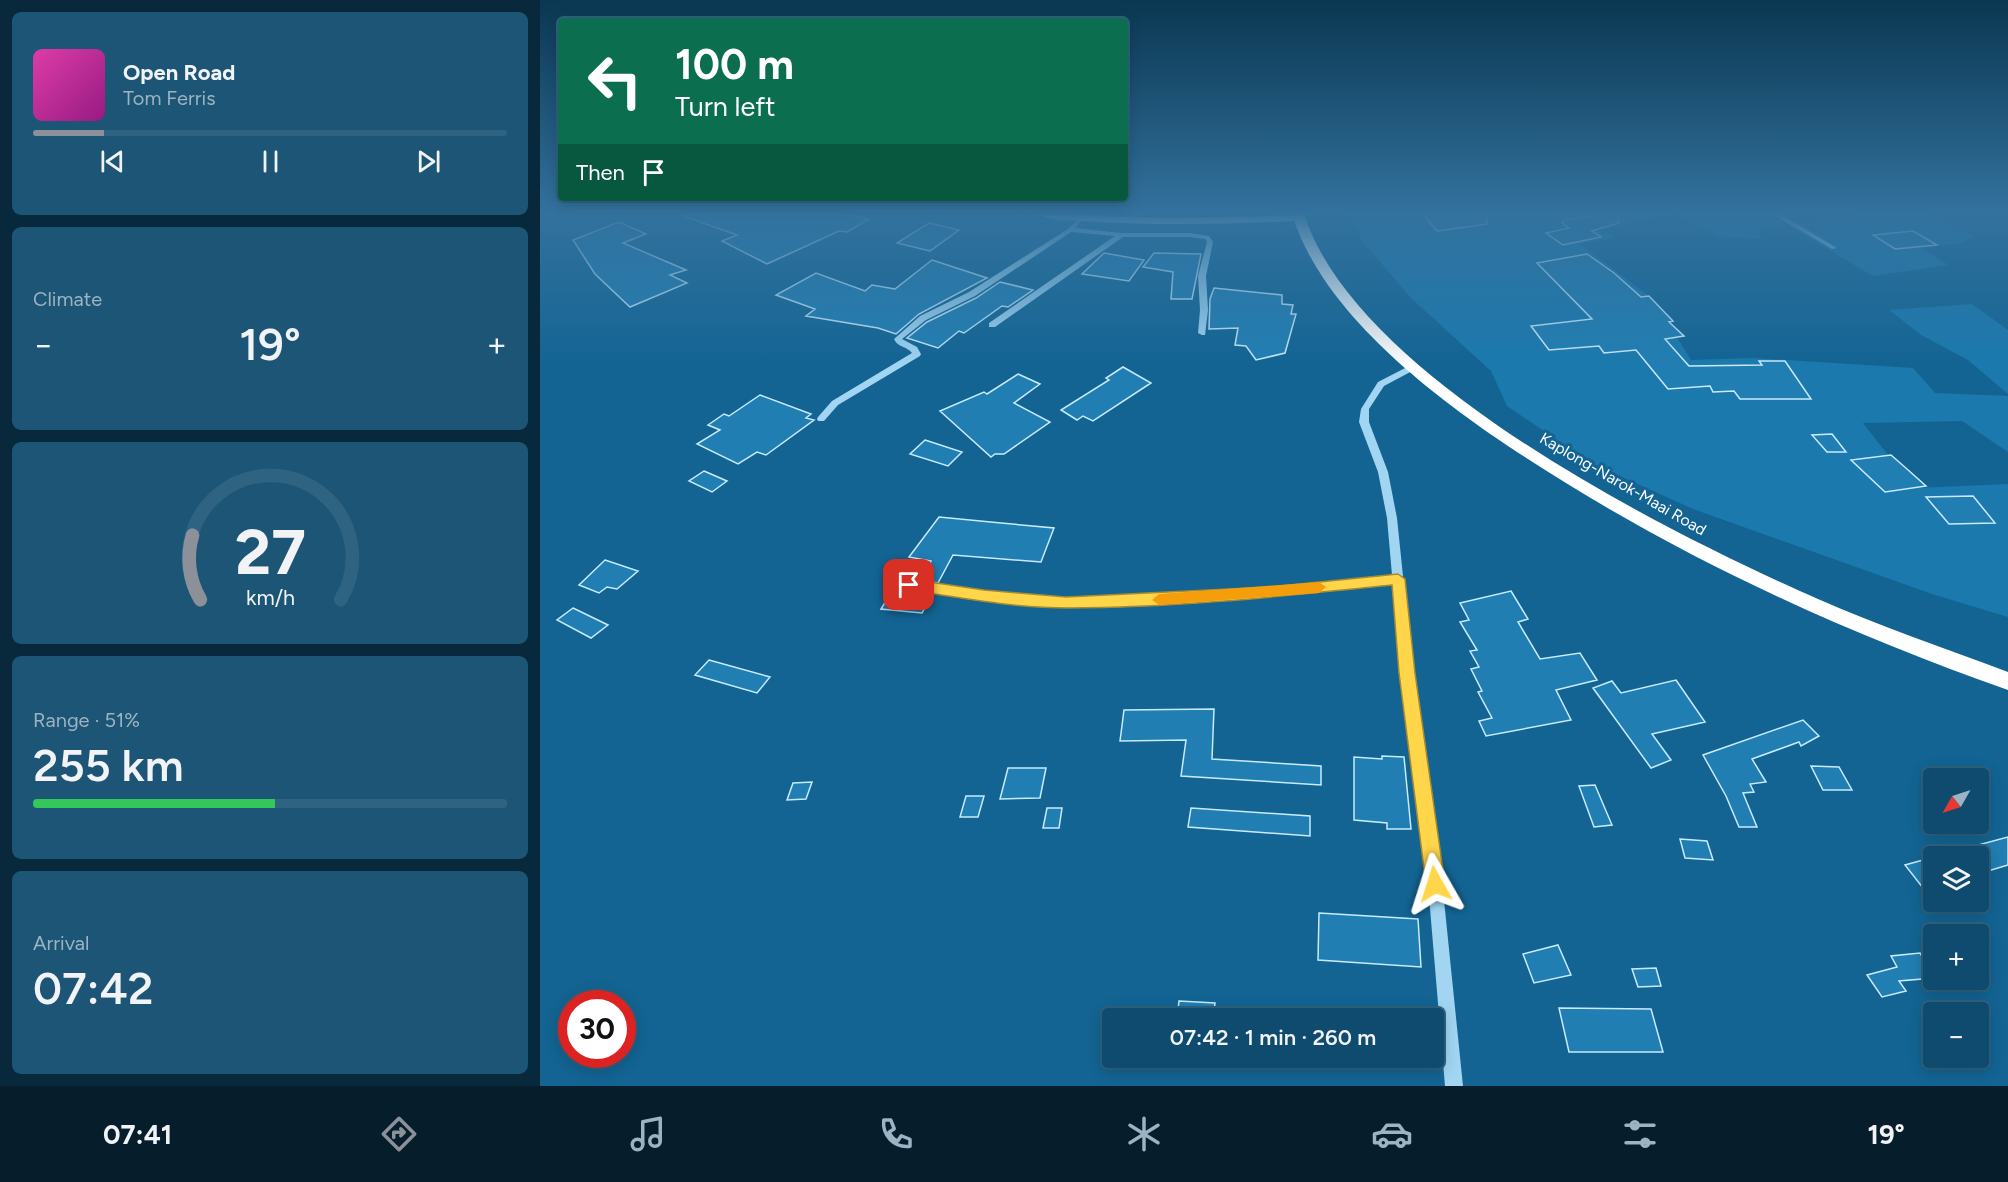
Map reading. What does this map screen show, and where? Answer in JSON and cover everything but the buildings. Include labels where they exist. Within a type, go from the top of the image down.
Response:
[{"type":"highway","name":"Kaplong-Narok-Maai Road","points":[[1323,265],[1350,305],[1411,368],[1527,452],[1583,487],[1691,546],[1859,625],[2008,681]]},
{"type":"street","points":[[821,419],[835,403],[917,354],[914,349],[900,343],[898,339],[923,318],[972,294],[1017,265]]},
{"type":"street","points":[[992,325],[1078,265]]},
{"type":"street","points":[[1202,333],[1204,310],[1202,276],[1205,265]]},
{"type":"street","points":[[1411,368],[1381,384],[1365,409],[1364,423],[1383,472],[1389,495],[1407,673],[1433,861],[1454,1086]]},
{"type":"street","points":[[909,585],[984,596],[1066,602],[1269,592],[1398,579]]},
{"type":"shaded area","points":[[1382,265],[1607,265],[1654,300],[1691,360],[1752,358],[1913,368],[1935,393],[2008,396],[2008,452],[1962,421],[1863,423],[1914,488],[2008,484],[2008,617],[1932,594],[1693,509],[1591,463],[1507,406],[1491,371],[1411,298]]},
{"type":"shaded area","points":[[1854,265],[1948,265],[1873,276]]},
{"type":"shaded area","points":[[1972,304],[2008,330],[2008,394],[1968,360],[1921,335],[1889,310]]},
{"type":"slow traffic","points":[[1159,600],[1319,587]]},
{"type":"route","points":[[909,585],[984,596],[1066,602],[1157,600],[1398,579],[1407,673],[1435,884]]}]
